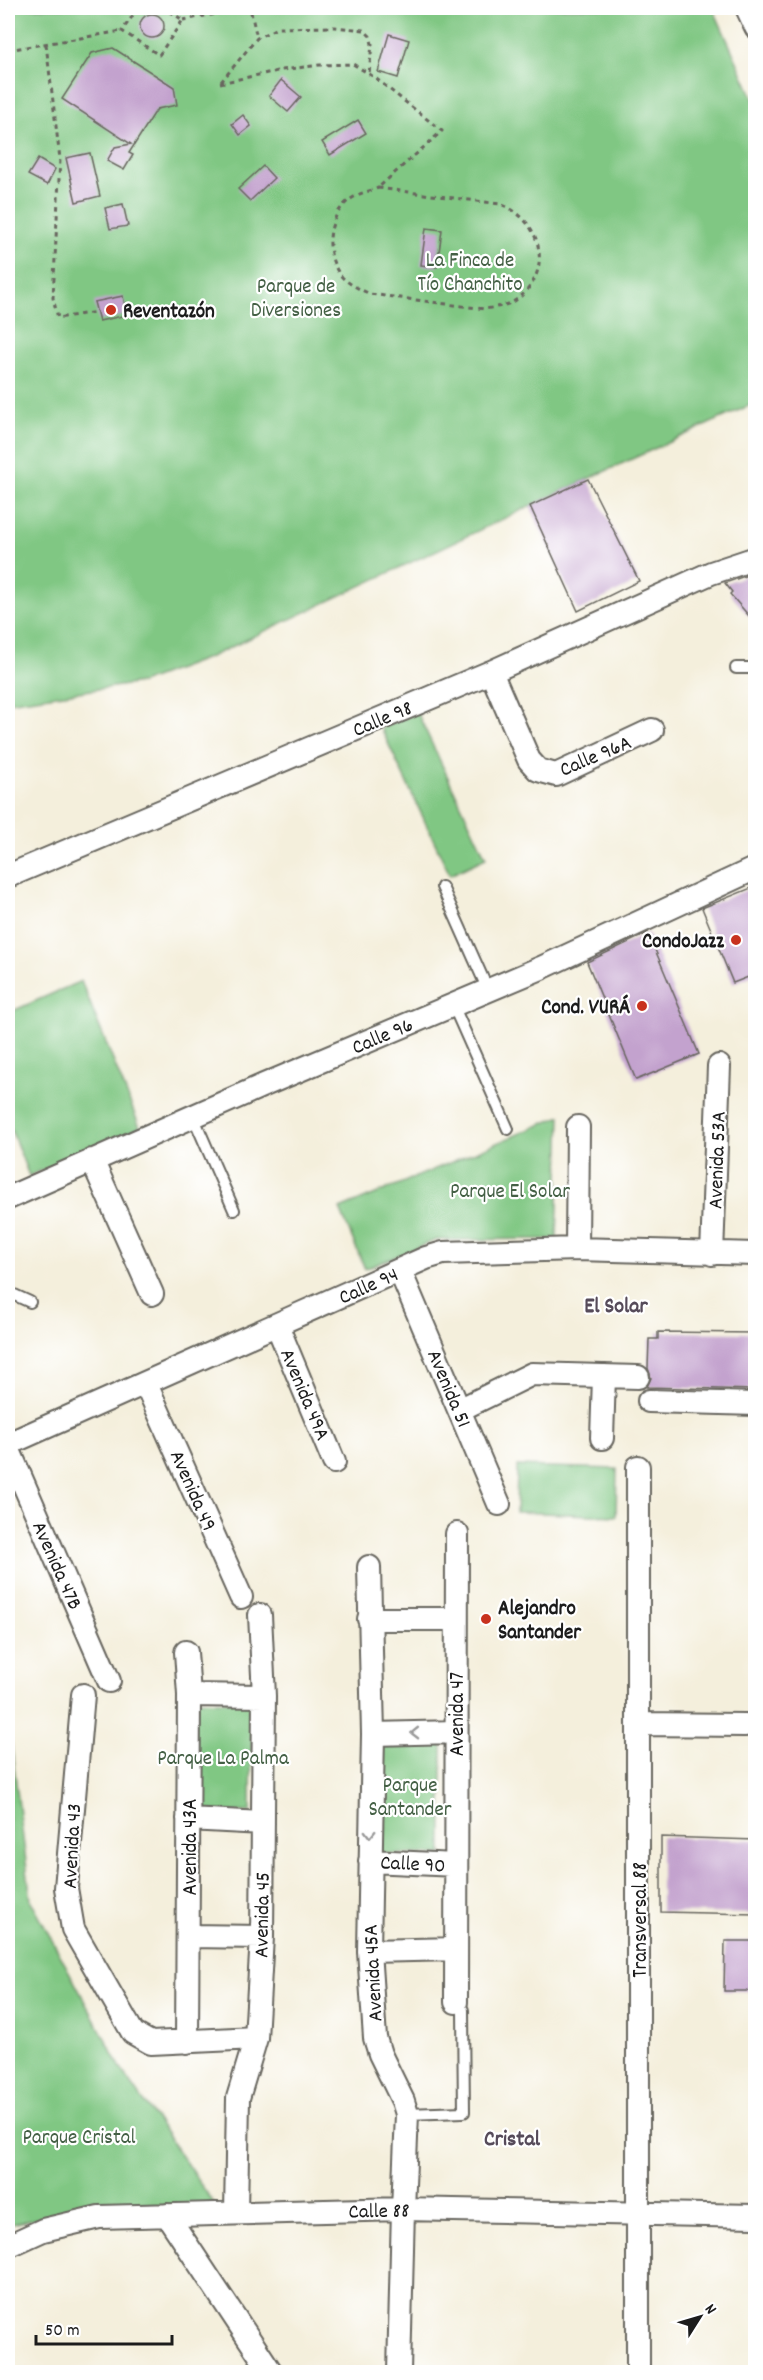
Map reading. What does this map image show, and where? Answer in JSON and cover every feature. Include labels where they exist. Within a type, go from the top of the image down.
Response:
[{"type":"street","points":[[749,8],[755,27]]},
{"type":"street","name":"Calle 98","points":[[8,876],[491,672],[711,573],[756,558]]},
{"type":"street","name":"Calle 96A","points":[[491,672],[529,760],[538,770],[555,775],[652,730]]},
{"type":"street","name":"Calle 96","points":[[8,1198],[193,1116],[541,968],[756,867]]},
{"type":"street","name":"Avenida 53A","points":[[712,1254],[719,1066]]},
{"type":"street","points":[[577,1249],[578,1127]]},
{"type":"street","points":[[92,1160],[152,1294]]},
{"type":"street","name":"Calle 94","points":[[8,1446],[426,1258],[442,1253],[577,1249],[756,1254]]},
{"type":"street","name":"Avenida 51","points":[[400,1271],[499,1504]]},
{"type":"street","name":"Avenida 49A","points":[[277,1325],[334,1462]]},
{"type":"street","points":[[459,1410],[532,1374],[638,1377]]},
{"type":"street","points":[[602,1438],[603,1376]]},
{"type":"street","name":"Avenida 49","points":[[146,1384],[241,1597]]},
{"type":"street","points":[[649,1401],[756,1404]]},
{"type":"street","name":"Avenida 47B","points":[[8,1446],[109,1681]]},
{"type":"street","name":"Transversal 88","points":[[638,1467],[638,2373]]},
{"type":"street","name":"Avenida 47","points":[[457,1534],[456,1949],[460,2006]]},
{"type":"street","name":"Avenida 45A","points":[[369,1568],[373,1734],[369,1950],[375,2038],[380,2054],[404,2101],[407,2114],[402,2209],[399,2373]]},
{"type":"street","name":"Avenida 45","points":[[236,2212],[238,2098],[256,2038],[262,1937],[264,1696],[261,1616]]},
{"type":"street","points":[[369,1619],[456,1619]]},
{"type":"street","name":"Avenida 43A","points":[[186,1652],[189,1695],[187,2042]]},
{"type":"street","name":"Avenida 43","points":[[83,1695],[66,1888],[74,1929],[133,2033],[151,2043],[187,2042]]},
{"type":"street","points":[[189,1695],[264,1696]]},
{"type":"street","points":[[639,1724],[745,1725]]},
{"type":"street","points":[[373,1734],[456,1732]]},
{"type":"street","points":[[188,1819],[262,1823]]},
{"type":"street","name":"Calle 90","points":[[370,1861],[456,1865]]},
{"type":"street","points":[[189,1936],[262,1937]]},
{"type":"street","points":[[369,1950],[456,1949]]},
{"type":"street","points":[[187,2042],[256,2038]]},
{"type":"street","name":"Calle 88","points":[[8,2246],[43,2230],[99,2217],[167,2214],[402,2209],[756,2216]]},
{"type":"street","points":[[167,2214],[271,2373]]},
{"type":"lane","points":[[736,668],[756,668]]},
{"type":"lane","points":[[442,887],[488,990]]},
{"type":"lane","points":[[453,1005],[508,1129]]},
{"type":"lane","points":[[193,1116],[234,1209]]},
{"type":"lane","points":[[8,1292],[30,1302]]},
{"type":"lane","points":[[407,2114],[464,2112],[460,2006]]},
{"type":"path","points":[[122,31],[138,8]]},
{"type":"path","points":[[165,8],[183,20],[250,8],[257,38]]},
{"type":"path","points":[[8,50],[122,31],[159,55],[183,20]]},
{"type":"path","points":[[369,74],[372,44],[370,36],[364,30],[335,27],[277,28],[257,38],[220,83],[282,70],[353,64],[442,131],[378,188],[355,196],[341,208],[332,224],[329,242],[333,260],[341,276],[354,287],[370,294],[485,309],[503,306],[517,299],[533,282],[540,256],[537,237],[525,219],[510,207],[378,188]]},
{"type":"path","points":[[46,44],[60,159],[53,298],[58,318],[97,312]]},
{"type":"green space","name":"Parque de Diversiones","points":[[8,8],[713,8],[755,102],[755,403],[210,657],[141,683],[8,702]]},
{"type":"green space","points":[[417,712],[486,858],[450,875],[381,728]]},
{"type":"green space","points":[[81,981],[140,1127],[29,1176],[8,1122],[8,1013]]},
{"type":"green space","name":"Parque El Solar","points":[[561,1116],[557,1239],[436,1240],[365,1269],[340,1209]]},
{"type":"green space","points":[[517,1466],[617,1469],[616,1516],[516,1512]]},
{"type":"green space","name":"Parque La Palma","points":[[194,1700],[252,1702],[251,1812],[196,1811]]},
{"type":"green space","name":"Parque Cristal","points":[[8,1719],[31,1901],[121,2068],[217,2208],[84,2209],[12,2224],[8,2228]]},
{"type":"green space","name":"Parque Santander","points":[[378,1739],[442,1739],[442,1854],[378,1854]]},
{"type":"building","points":[[152,14],[160,18],[164,26],[160,34],[152,38],[144,34],[140,26],[144,18]]},
{"type":"building","points":[[389,34],[409,40],[398,78],[378,72]]},
{"type":"building","points":[[113,48],[174,87],[177,105],[157,109],[129,153],[133,155],[124,170],[107,161],[115,147],[131,144],[62,99],[92,53]]},
{"type":"building","points":[[281,80],[301,97],[288,112],[269,96]]},
{"type":"building","points":[[243,115],[251,126],[240,135],[232,124]]},
{"type":"building","points":[[358,120],[366,133],[330,155],[322,142]]},
{"type":"building","points":[[90,153],[100,196],[76,202],[66,158]]},
{"type":"building","points":[[38,159],[55,169],[47,185],[28,175]]},
{"type":"building","points":[[263,166],[274,178],[250,201],[238,189]]},
{"type":"building","points":[[123,204],[128,226],[110,229],[105,208]]},
{"type":"building","points":[[426,228],[442,230],[437,267],[421,265]]},
{"type":"building","points":[[123,296],[127,315],[99,321],[94,302]]},
{"type":"building","points":[[588,479],[639,581],[578,611],[530,506]]},
{"type":"building","points":[[756,572],[756,624],[730,594],[732,592],[725,583]]},
{"type":"building","name":"CondoJazz","points":[[756,886],[756,974],[733,983],[702,908]]},
{"type":"building","name":"Cond. VURÁ","points":[[648,933],[699,1054],[636,1080],[587,962]]},
{"type":"building","points":[[658,1332],[756,1333],[756,1390],[647,1387],[651,1378],[648,1368],[649,1339],[658,1339]]},
{"type":"building","points":[[661,1837],[756,1840],[756,1914],[661,1912]]},
{"type":"building","points":[[725,1941],[756,1941],[756,1991],[724,1991]]},
{"type":"place","name":"Reventazón","points":[[111,310]]},
{"type":"place","name":"CondoJazz","points":[[736,940]]},
{"type":"place","name":"Cond. VURÁ","points":[[642,1006]]},
{"type":"place","name":"Alejandro Santander","points":[[486,1619]]},
{"type":"district","name":"El Solar","points":[[616,1304]]},
{"type":"district","name":"Cristal","points":[[512,2137]]},
{"type":"park label","name":"La Finca de Tío Chanchito","points":[[470,271]]}]
